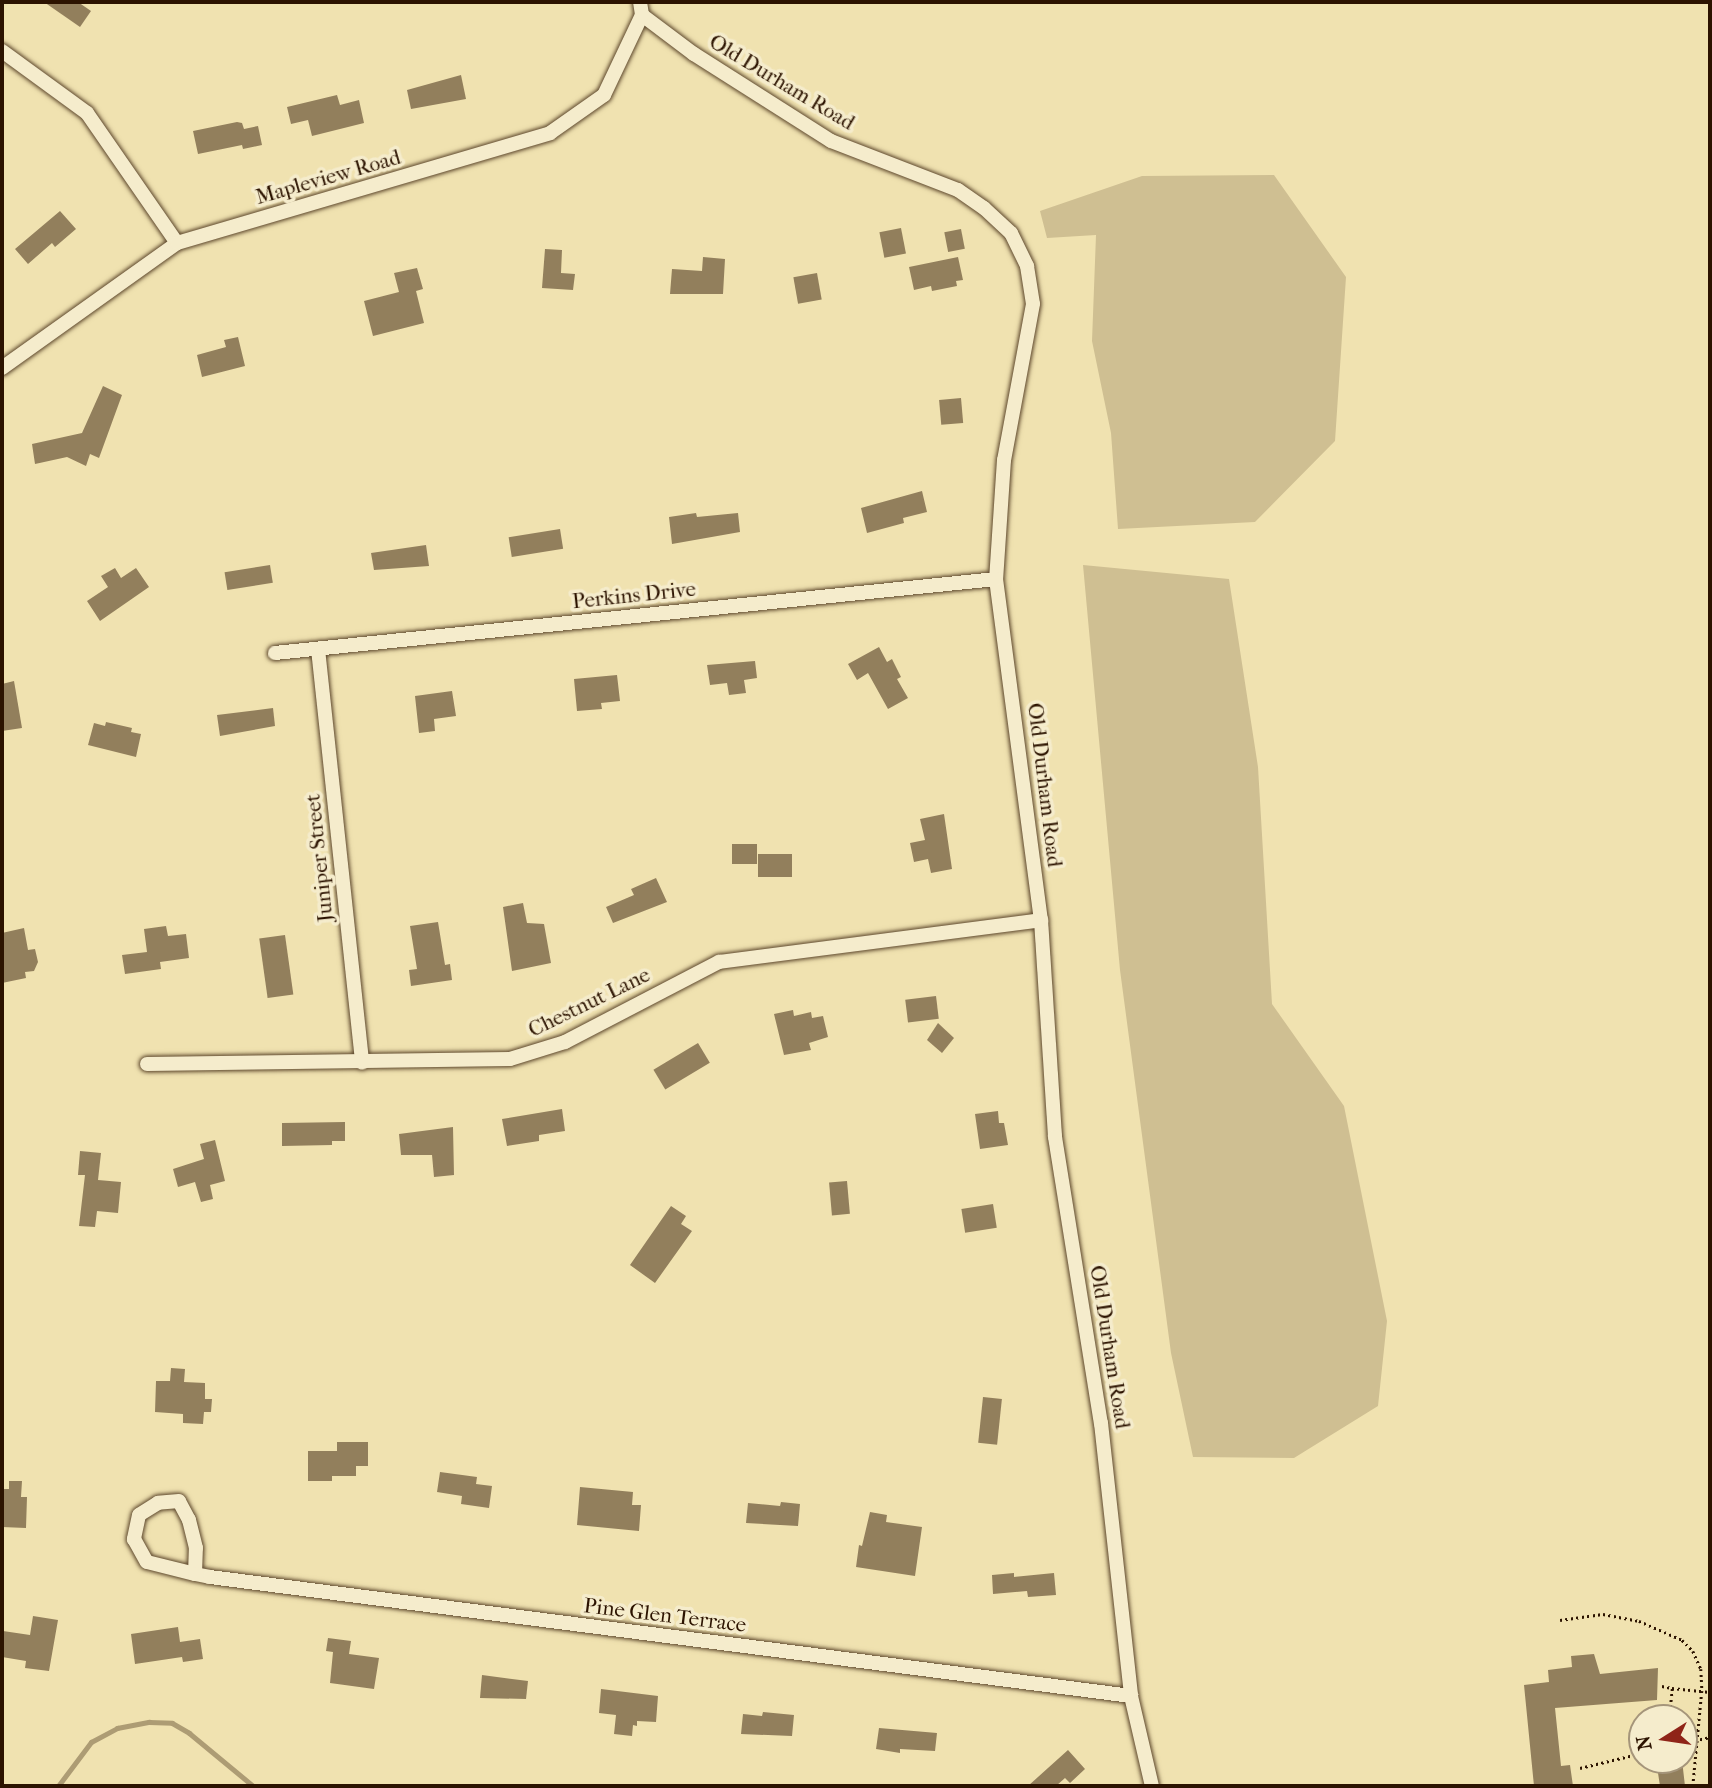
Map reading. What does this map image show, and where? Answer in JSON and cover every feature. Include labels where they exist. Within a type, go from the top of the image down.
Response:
[{"type":"street","name":"Mapleview Road","points":[[2,368],[177,243],[550,133],[604,95],[641,9]]},
{"type":"street","name":"Old Durham Road","points":[[641,9],[705,61],[831,141],[958,190],[984,208],[1011,233],[1027,266],[1033,304],[1004,460],[996,579],[1041,920],[1055,1137],[1101,1423],[1131,1696],[1152,1786]]},
{"type":"street","points":[[2,51],[87,113],[177,243]]},
{"type":"street","name":"Perkins Drive","points":[[275,653],[996,579]]},
{"type":"street","name":"Juniper Street","points":[[318,649],[362,1063]]},
{"type":"street","name":"Chestnut Lane","points":[[147,1064],[510,1059],[539,1053],[565,1042],[719,962],[1041,920]]},
{"type":"street","name":"Pine Glen Terrace","points":[[195,1574],[196,1548],[189,1520],[179,1502],[158,1503],[139,1515],[134,1539],[147,1562],[195,1574],[1131,1696]]},
{"type":"path","points":[[1560,1620],[1603,1614],[1639,1622],[1682,1640],[1693,1651],[1701,1669],[1698,1740],[1710,1737]]},
{"type":"path","points":[[1662,1686],[1710,1692]]},
{"type":"path","points":[[1670,1704],[1672,1688]]},
{"type":"path","points":[[1580,1768],[1628,1756]]},
{"type":"shaded area","points":[[1274,175],[1346,277],[1335,441],[1255,522],[1118,529],[1111,433],[1092,341],[1096,235],[1047,238],[1040,211],[1142,176]]},
{"type":"shaded area","points":[[1083,565],[1229,579],[1258,767],[1272,1004],[1344,1106],[1387,1321],[1378,1406],[1294,1458],[1193,1457],[1171,1353],[1120,970]]},
{"type":"building","points":[[44,2],[78,2],[91,11],[80,27]]},
{"type":"building","points":[[461,75],[466,99],[411,109],[407,90]]},
{"type":"building","points":[[337,95],[340,105],[359,100],[364,123],[312,136],[308,120],[291,124],[287,107]]},
{"type":"building","points":[[242,123],[244,129],[258,126],[262,145],[243,149],[242,145],[198,154],[193,131]]},
{"type":"building","points":[[60,211],[76,229],[55,247],[52,243],[28,264],[15,249]]},
{"type":"building","points":[[901,228],[906,254],[884,258],[879,232]]},
{"type":"building","points":[[961,229],[965,249],[948,252],[944,232]]},
{"type":"building","points":[[545,249],[562,250],[561,273],[575,274],[573,290],[542,288]]},
{"type":"building","points":[[703,257],[725,259],[723,294],[670,294],[672,269],[702,271]]},
{"type":"building","points":[[958,257],[963,280],[956,281],[957,286],[932,291],[931,286],[914,290],[909,267]]},
{"type":"building","points":[[417,268],[423,289],[416,291],[424,323],[373,336],[364,301],[399,292],[394,273]]},
{"type":"building","points":[[817,273],[822,300],[798,304],[793,277]]},
{"type":"building","points":[[238,337],[245,366],[202,377],[197,355],[226,347],[224,340]]},
{"type":"building","points":[[103,386],[122,395],[99,458],[90,454],[86,466],[67,457],[35,464],[32,444],[82,433]]},
{"type":"building","points":[[961,398],[963,423],[941,425],[939,400]]},
{"type":"building","points":[[922,491],[927,512],[903,518],[904,523],[867,533],[861,508]]},
{"type":"building","points":[[696,513],[697,517],[738,513],[740,532],[672,544],[669,517]]},
{"type":"building","points":[[560,529],[563,549],[512,557],[509,537]]},
{"type":"building","points":[[426,545],[429,566],[374,570],[371,553]]},
{"type":"building","points":[[270,565],[273,583],[227,590],[225,572]]},
{"type":"building","points":[[115,568],[121,578],[136,568],[149,587],[100,621],[87,601],[108,587],[101,576]]},
{"type":"building","points":[[879,647],[887,662],[892,659],[901,677],[897,679],[908,698],[888,709],[868,673],[857,680],[848,664]]},
{"type":"building","points":[[755,661],[757,678],[744,680],[746,693],[729,695],[727,683],[710,685],[707,665]]},
{"type":"building","points":[[617,675],[620,701],[601,703],[602,709],[577,711],[574,679]]},
{"type":"building","points":[[14,681],[22,728],[2,731],[2,684]]},
{"type":"building","points":[[452,691],[456,716],[434,719],[435,731],[419,733],[415,696]]},
{"type":"building","points":[[273,708],[275,726],[220,736],[217,715]]},
{"type":"building","points":[[106,722],[132,728],[131,732],[141,734],[136,757],[88,745],[94,723],[105,726]]},
{"type":"building","points":[[944,814],[952,869],[931,873],[928,859],[914,862],[910,843],[925,840],[920,819]]},
{"type":"building","points":[[732,844],[757,844],[757,864],[732,864]]},
{"type":"building","points":[[758,854],[792,854],[792,877],[758,877]]},
{"type":"building","points":[[656,878],[667,902],[613,923],[606,907],[634,895],[631,889]]},
{"type":"building","points":[[523,903],[527,923],[544,924],[551,963],[512,971],[503,907]]},
{"type":"building","points":[[438,922],[445,965],[450,964],[452,980],[411,986],[409,970],[417,969],[410,926]]},
{"type":"building","points":[[166,926],[168,936],[186,934],[189,958],[160,962],[161,969],[125,974],[122,955],[147,952],[144,929]]},
{"type":"building","points":[[24,928],[28,950],[35,949],[38,962],[34,971],[25,972],[26,978],[2,983],[2,933]]},
{"type":"building","points":[[285,935],[293,994],[268,998],[259,939]]},
{"type":"building","points":[[936,996],[939,1019],[908,1023],[905,1000]]},
{"type":"building","points":[[793,1010],[794,1016],[811,1012],[812,1018],[823,1016],[828,1037],[809,1043],[811,1050],[784,1055],[774,1014]]},
{"type":"building","points":[[938,1023],[954,1038],[942,1053],[927,1040]]},
{"type":"building","points":[[698,1043],[710,1063],[665,1089],[653,1070]]},
{"type":"building","points":[[562,1109],[565,1131],[539,1135],[539,1141],[507,1146],[502,1119]]},
{"type":"building","points":[[998,1111],[999,1123],[1004,1123],[1008,1145],[980,1149],[975,1114]]},
{"type":"building","points":[[345,1122],[345,1141],[332,1141],[332,1145],[282,1146],[282,1123]]},
{"type":"building","points":[[453,1127],[454,1175],[434,1177],[432,1155],[401,1155],[399,1134]]},
{"type":"building","points":[[215,1140],[225,1181],[210,1185],[213,1199],[201,1202],[195,1182],[178,1187],[173,1169],[204,1159],[200,1144]]},
{"type":"building","points":[[80,1151],[101,1153],[98,1180],[121,1182],[118,1213],[97,1211],[95,1227],[79,1226],[85,1175],[78,1175]]},
{"type":"building","points":[[847,1181],[850,1214],[832,1215],[829,1183]]},
{"type":"building","points":[[993,1204],[997,1228],[965,1233],[961,1209]]},
{"type":"building","points":[[671,1206],[686,1216],[681,1224],[692,1231],[655,1283],[630,1265]]},
{"type":"building","points":[[171,1368],[185,1369],[184,1382],[205,1383],[205,1399],[212,1399],[211,1412],[204,1412],[203,1424],[183,1423],[183,1414],[155,1412],[156,1381],[170,1381]]},
{"type":"building","points":[[983,1397],[1002,1399],[997,1445],[978,1443]]},
{"type":"building","points":[[337,1442],[368,1442],[368,1466],[356,1466],[356,1476],[332,1476],[332,1481],[308,1481],[308,1451],[337,1451]]},
{"type":"building","points":[[440,1472],[477,1477],[476,1484],[492,1486],[489,1508],[461,1504],[462,1496],[437,1492]]},
{"type":"building","points":[[9,1481],[22,1481],[21,1497],[27,1497],[26,1528],[2,1527],[2,1489],[9,1489]]},
{"type":"building","points":[[580,1487],[633,1492],[632,1505],[641,1505],[639,1531],[577,1525]]},
{"type":"building","points":[[781,1502],[800,1504],[798,1526],[746,1523],[748,1503],[780,1506]]},
{"type":"building","points":[[870,1512],[887,1515],[886,1522],[922,1527],[915,1576],[856,1567],[859,1545],[862,1546]]},
{"type":"building","points":[[1014,1573],[1014,1577],[1054,1573],[1056,1595],[1028,1597],[1027,1591],[993,1594],[992,1575]]},
{"type":"building","points":[[33,1616],[58,1620],[49,1671],[25,1668],[26,1661],[2,1657],[3,1631],[30,1635]]},
{"type":"building","points":[[178,1627],[180,1642],[200,1639],[203,1659],[183,1662],[182,1657],[135,1664],[131,1634]]},
{"type":"building","points":[[328,1638],[351,1641],[349,1654],[379,1658],[374,1689],[330,1683],[333,1652],[326,1651]]},
{"type":"building","points":[[1594,1654],[1600,1674],[1658,1668],[1657,1700],[1555,1708],[1561,1766],[1570,1765],[1573,1786],[1534,1786],[1524,1685],[1549,1682],[1548,1670],[1572,1667],[1571,1656]]},
{"type":"building","points":[[482,1675],[528,1681],[526,1699],[480,1698]]},
{"type":"building","points":[[601,1689],[658,1696],[656,1722],[637,1721],[637,1726],[633,1725],[632,1736],[614,1734],[616,1715],[599,1713]]},
{"type":"building","points":[[763,1712],[794,1715],[792,1736],[741,1734],[743,1714],[762,1716]]},
{"type":"building","points":[[879,1728],[937,1733],[935,1751],[900,1749],[900,1753],[876,1749]]},
{"type":"building","points":[[1068,1750],[1085,1769],[1070,1783],[1065,1778],[1056,1786],[1028,1786]]},
{"type":"building","points":[[1658,1774],[1684,1774],[1685,1786],[1660,1786]]},
{"type":"waterway","points":[[58,1786],[91,1742],[117,1728],[149,1722],[172,1723],[189,1733],[253,1786]]},
{"type":"waterway","points":[[362,1786],[417,1786]]}]
